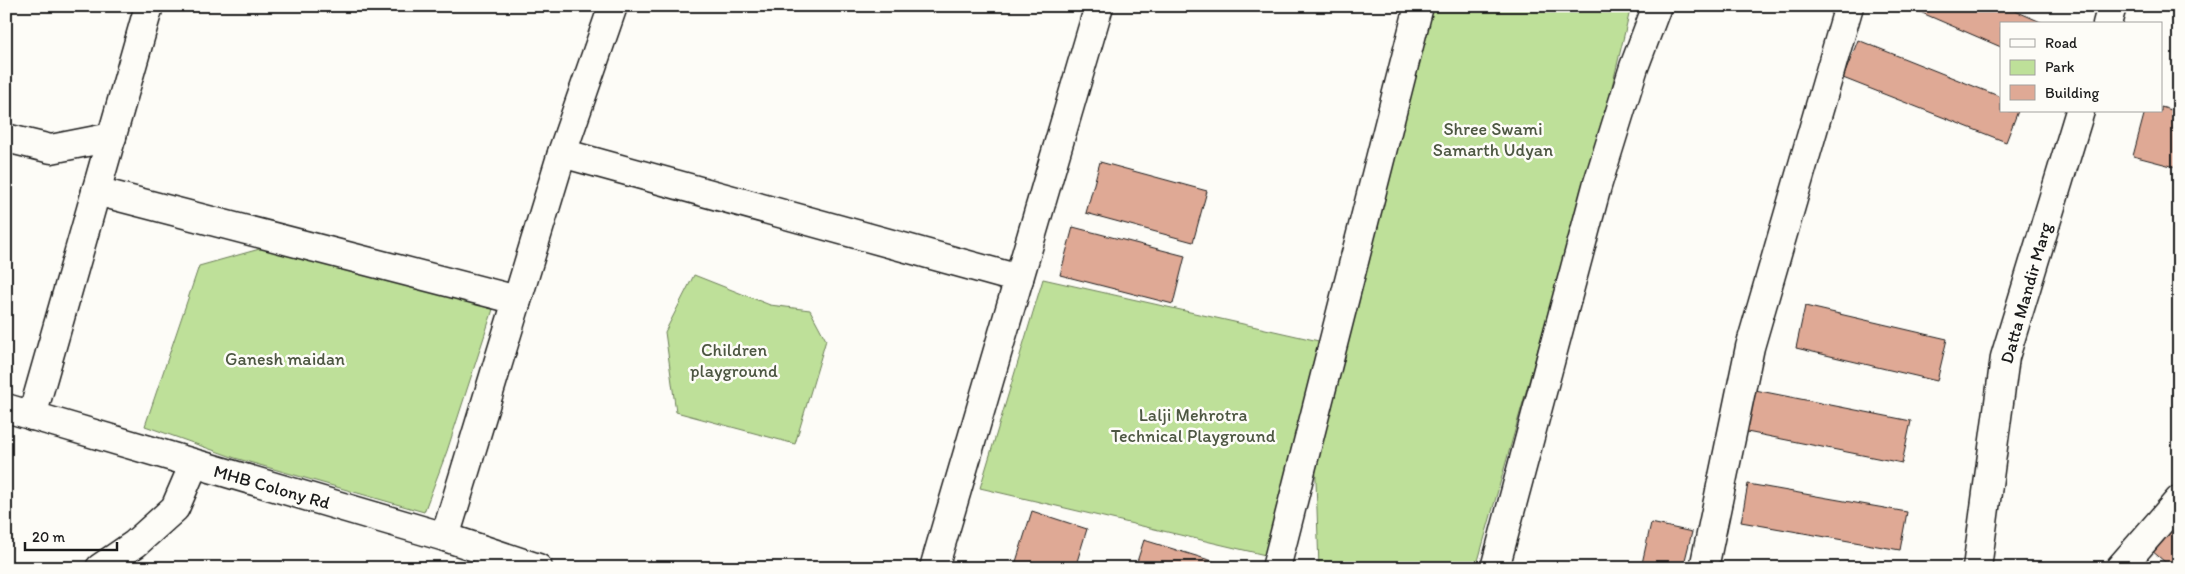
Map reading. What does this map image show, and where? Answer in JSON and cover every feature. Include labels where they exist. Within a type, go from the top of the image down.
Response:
[{"type":"street","points":[[32,416],[149,6]]},
{"type":"street","points":[[445,537],[562,153],[612,6]]},
{"type":"street","points":[[934,568],[1099,6]]},
{"type":"street","points":[[1276,568],[1419,6]]},
{"type":"street","points":[[1494,568],[1597,186],[1634,67],[1657,6]]},
{"type":"street","points":[[1704,568],[1750,347],[1849,6]]},
{"type":"street","points":[[2108,22],[2112,6]]},
{"type":"street","name":"Datta Mandir Marg","points":[[1977,568],[2005,357],[2080,112]]},
{"type":"street","points":[[6,138],[51,149],[112,137]]},
{"type":"street","points":[[562,153],[1019,279]]},
{"type":"street","points":[[96,192],[517,300]]},
{"type":"street","name":"MHB Colony Rd","points":[[6,408],[445,537],[538,568]]},
{"type":"street","points":[[100,568],[134,544],[175,508],[201,466]]},
{"type":"street","points":[[126,568],[156,547],[186,515],[201,466]]},
{"type":"street","points":[[2120,568],[2179,500]]},
{"type":"green space","name":"Shree Swami Samarth Udyan","points":[[1423,6],[1631,6],[1593,167],[1546,321],[1476,568],[1319,568],[1314,421],[1278,558],[980,488],[1043,279],[1332,344]]},
{"type":"green space","name":"Ganesh maidan","points":[[281,243],[496,300],[447,451],[424,512],[235,458],[145,426],[199,266]]},
{"type":"green space","name":"Children playground","points":[[694,275],[770,305],[810,310],[826,340],[795,444],[676,412],[665,332]]},
{"type":"building","points":[[1906,6],[2004,6],[2041,22],[2000,22],[2000,47]]},
{"type":"building","points":[[1858,40],[2000,97],[2000,112],[2018,112],[2006,142],[1843,78]]},
{"type":"building","points":[[2162,107],[2179,112],[2179,168],[2133,156],[2145,112],[2162,112]]},
{"type":"building","points":[[1100,162],[1207,191],[1193,242],[1086,213]]},
{"type":"building","points":[[1073,227],[1185,256],[1173,304],[1060,275]]},
{"type":"building","points":[[1805,306],[1947,339],[1937,381],[1796,348]]},
{"type":"building","points":[[1755,390],[1911,421],[1902,463],[1747,432]]},
{"type":"building","points":[[1748,484],[1907,512],[1900,550],[1741,522]]},
{"type":"building","points":[[1032,511],[1087,529],[1075,568],[1014,568]]},
{"type":"building","points":[[2179,518],[2179,568],[2172,568],[2151,550]]},
{"type":"building","points":[[1651,523],[1692,532],[1683,568],[1641,568]]},
{"type":"building","points":[[1144,540],[1219,563],[1218,568],[1135,568]]},
{"type":"park label","name":"Lalji Mehrotra Technical Playground","points":[[1193,425]]}]
